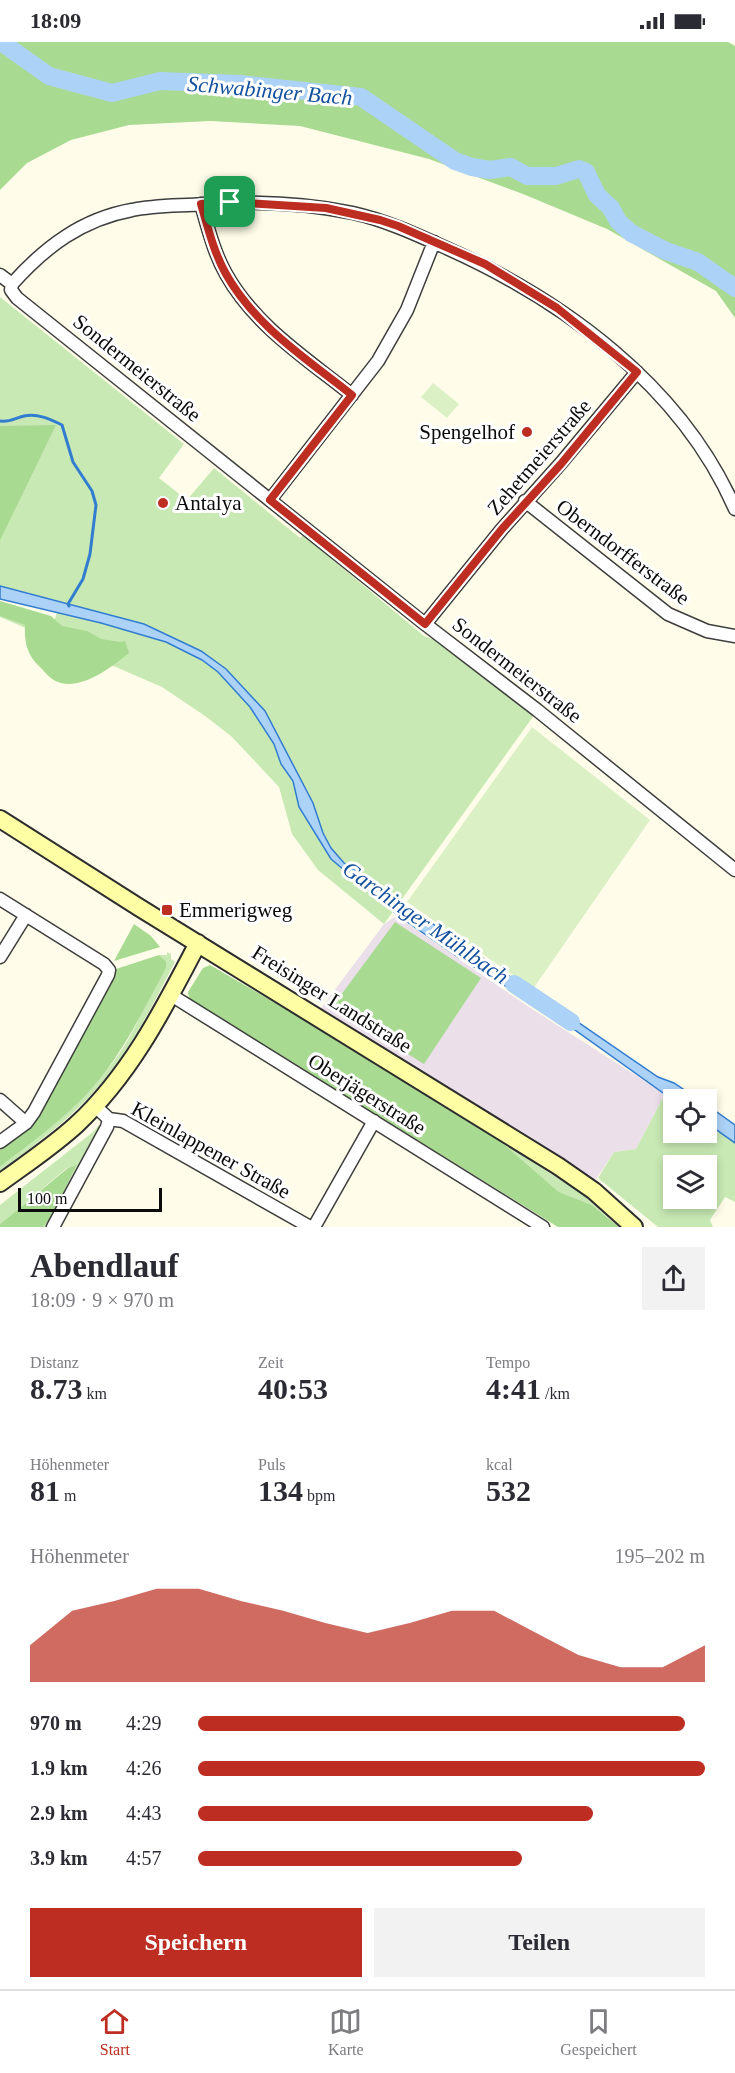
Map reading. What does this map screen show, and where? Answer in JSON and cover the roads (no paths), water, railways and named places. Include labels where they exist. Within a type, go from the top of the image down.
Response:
[{"type":"main road","name":"Freisinger Landstraße","points":[[0,819],[558,1166],[594,1191],[634,1227]]},
{"type":"main road","points":[[0,1183],[59,1139],[94,1106],[130,1064],[171,995],[198,943]]},
{"type":"street","points":[[12,284],[56,242],[92,222],[131,210],[230,202],[326,208],[380,220],[485,264],[557,308],[637,372],[686,425],[711,462],[735,509]]},
{"type":"street","points":[[201,204],[212,244],[225,273],[255,316],[352,395]]},
{"type":"street","points":[[270,500],[388,346],[420,280],[434,242]]},
{"type":"street","name":"Sondermeierstraße","points":[[0,275],[12,284],[10,290],[17,298],[734,869]]},
{"type":"street","name":"Zehetmeierstraße","points":[[425,624],[525,501],[561,464],[637,372]]},
{"type":"street","name":"Oberndorfferstraße","points":[[525,501],[669,614],[707,631],[735,636]]},
{"type":"street","points":[[0,899],[104,964],[109,970],[34,1112],[26,1123],[0,1142]]},
{"type":"street","points":[[0,957],[26,915]]},
{"type":"street","name":"Oberjägerstraße","points":[[171,995],[539,1226]]},
{"type":"street","points":[[0,1100],[26,1123]]},
{"type":"street","name":"Kleinlappener Straße","points":[[94,1106],[109,1119],[123,1121],[312,1227]]},
{"type":"street","points":[[53,1227],[109,1119]]},
{"type":"street","points":[[312,1227],[374,1121]]},
{"type":"water","points":[[0,586],[144,624],[201,651],[226,669],[265,711],[313,803],[323,833],[331,848],[344,863],[534,993],[530,1001],[458,957],[400,917],[331,859],[299,807],[293,781],[281,764],[274,744],[250,707],[218,672],[202,660],[166,642],[101,623],[0,599]]},
{"type":"water","points":[[553,1005],[658,1077],[683,1089],[663,1089],[663,1093],[572,1028],[547,1014]]},
{"type":"water","points":[[717,1112],[735,1125],[735,1143],[717,1130]]},
{"type":"waterway","name":"Schwabinger Bach","points":[[1,42],[49,76],[112,93],[160,81],[240,84],[361,97],[455,161],[472,167],[490,170],[511,167],[527,176],[556,176],[579,169],[586,172],[597,195],[631,233],[666,251],[698,262],[735,288]]},
{"type":"waterway","name":"Garchinger Mühlbach","points":[[0,421],[34,415],[62,425],[73,462],[92,491],[96,505],[90,554],[83,579],[68,604],[69,606]]},
{"type":"waterway","name":"Garchinger Mühlbach","points":[[514,984],[571,1022]]},
{"type":"place","name":"Spengelhof","points":[[527,432]]},
{"type":"place","name":"Antalya","points":[[163,503]]},
{"type":"place","name":"Emmerigweg","points":[[167,910]]}]
